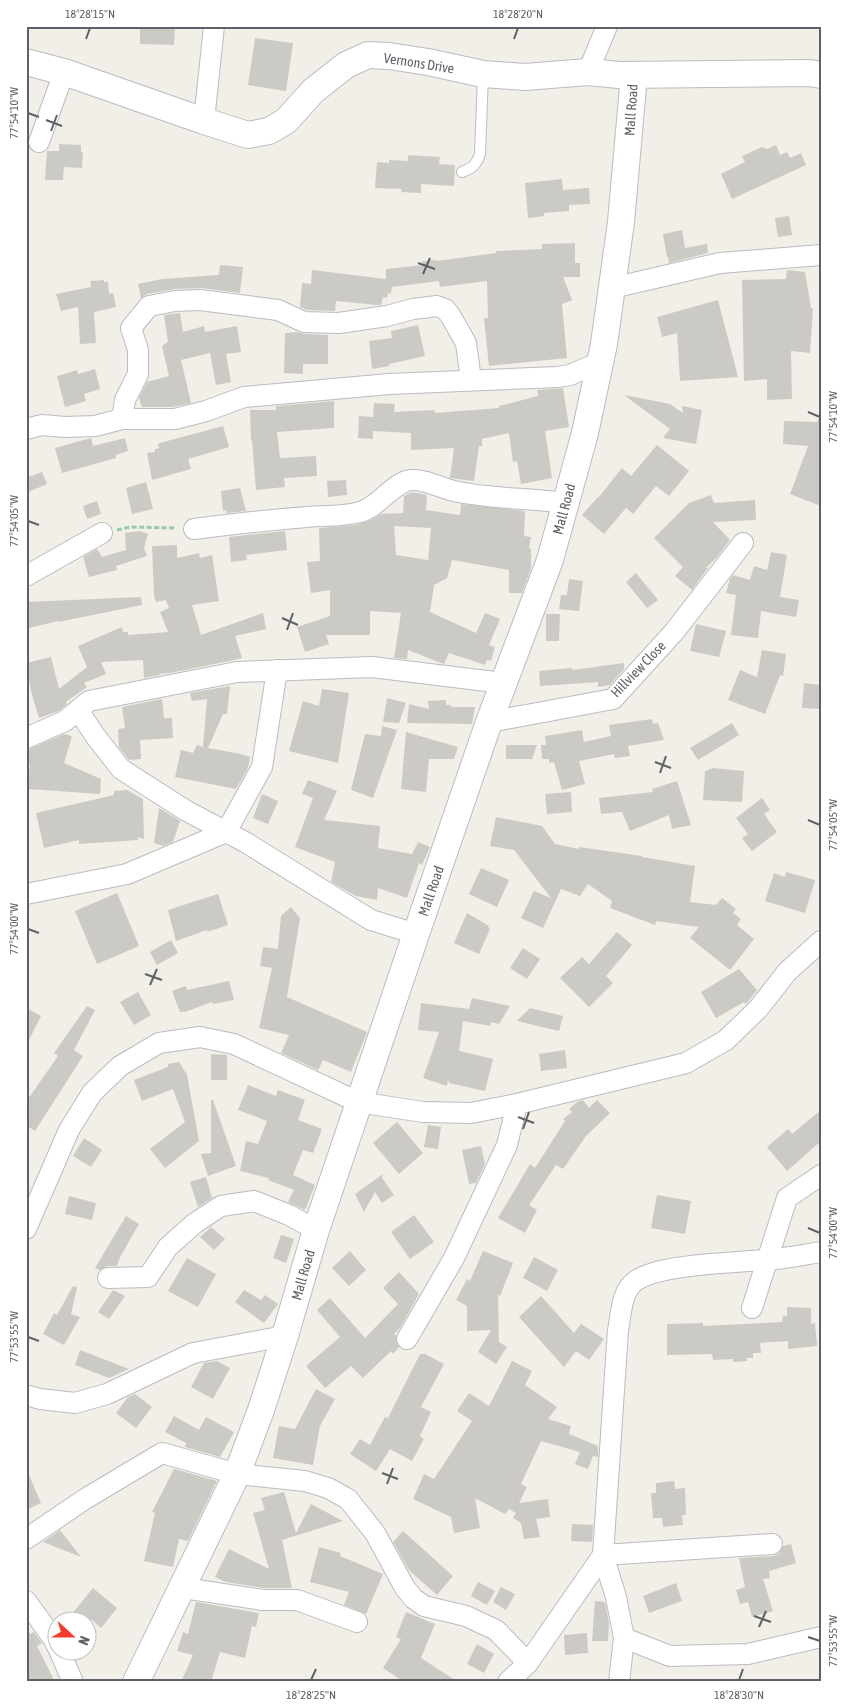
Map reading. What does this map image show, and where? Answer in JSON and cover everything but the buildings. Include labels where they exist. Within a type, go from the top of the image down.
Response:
[{"type":"street","points":[[204,121],[214,26]]},
{"type":"street","points":[[588,72],[607,26]]},
{"type":"street","name":"Vernons Drive","points":[[26,62],[64,72],[204,121],[248,134],[269,131],[286,121],[313,91],[346,65],[368,55],[428,62],[483,74],[526,77],[588,72],[634,75],[821,75]]},
{"type":"street","points":[[40,142],[64,72]]},
{"type":"street","name":"Mall Road","points":[[136,1682],[237,1474],[261,1410],[316,1230],[358,1102],[489,722],[550,560],[585,434],[600,362],[621,222],[634,75]]},
{"type":"street","points":[[612,288],[720,263],[821,255]]},
{"type":"street","points":[[122,419],[125,400],[138,374],[138,350],[130,328],[150,306],[175,301],[200,300],[278,310],[304,322],[322,323],[339,323],[377,318],[413,309],[437,306],[445,309],[450,315],[466,342],[471,380]]},
{"type":"street","points":[[26,429],[42,425],[65,427],[95,426],[122,419],[175,419],[206,411],[244,397],[389,384],[557,377],[570,375],[600,362]]},
{"type":"street","points":[[194,529],[312,516],[347,515],[368,510],[408,480],[416,480],[458,492],[484,496],[565,503]]},
{"type":"street","points":[[26,576],[102,533]]},
{"type":"street","name":"Hillview Close","points":[[489,722],[613,699],[674,632],[743,543]]},
{"type":"street","points":[[26,738],[65,721],[89,700],[237,672],[372,667],[503,683]]},
{"type":"street","points":[[26,894],[127,874],[226,832],[262,767],[277,670]]},
{"type":"street","points":[[78,710],[121,769],[185,810],[226,832],[371,920],[416,934]]},
{"type":"street","points":[[26,1229],[69,1130],[92,1094],[120,1066],[160,1043],[200,1037],[234,1044],[358,1102],[423,1112],[471,1113],[517,1104],[686,1063],[726,1040],[758,1009],[787,972],[821,941]]},
{"type":"street","points":[[407,1339],[454,1258],[507,1145],[517,1104]]},
{"type":"street","points":[[752,1308],[787,1198],[821,1175]]},
{"type":"street","points":[[108,1278],[148,1277],[168,1247],[195,1223],[222,1206],[254,1201],[289,1215],[316,1230]]},
{"type":"street","points":[[619,1682],[624,1638],[616,1597],[604,1555],[618,1330],[624,1299],[633,1284],[648,1275],[664,1269],[767,1260],[821,1252]]},
{"type":"street","points":[[26,1395],[40,1399],[75,1403],[107,1394],[193,1353],[285,1336]]},
{"type":"street","points":[[26,1539],[85,1499],[162,1453],[237,1474],[306,1481],[328,1488],[348,1499],[375,1533],[404,1588],[413,1598],[424,1606],[466,1616],[496,1630],[528,1663]]},
{"type":"street","points":[[604,1555],[772,1544]]},
{"type":"street","points":[[508,1682],[528,1663],[604,1555]]},
{"type":"street","points":[[182,1588],[263,1600],[297,1600],[357,1622]]},
{"type":"street","points":[[26,1601],[48,1631]]},
{"type":"street","points":[[624,1638],[670,1656],[748,1654],[821,1637]]},
{"type":"street","points":[[63,1660],[73,1682]]},
{"type":"lane","points":[[462,172],[472,169],[480,154],[483,74]]},
{"type":"path","points":[[102,533],[130,527],[194,529]]}]
